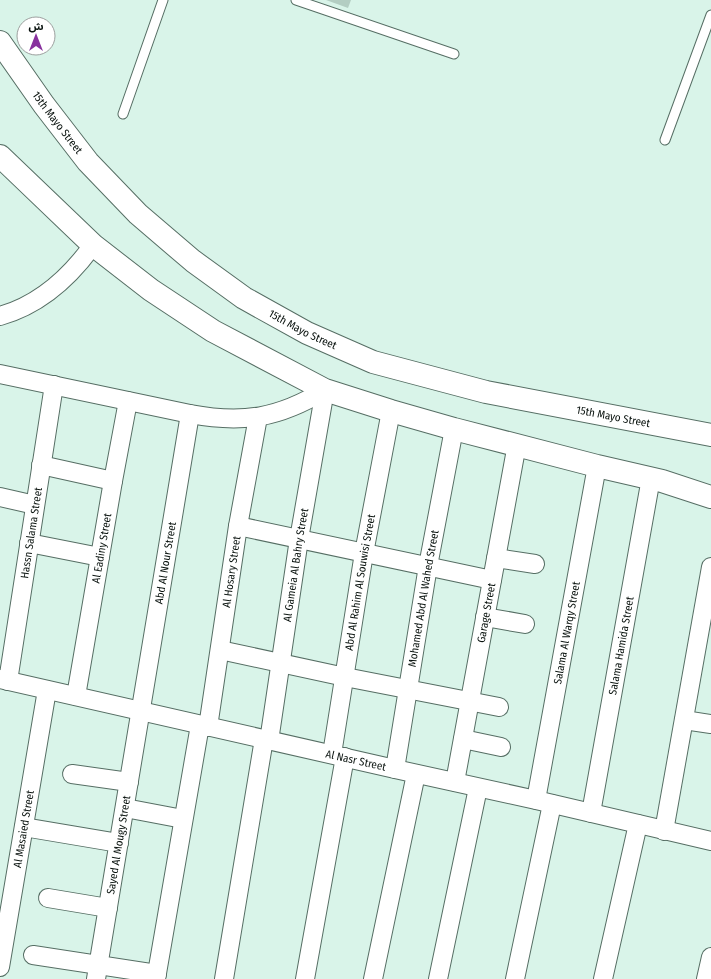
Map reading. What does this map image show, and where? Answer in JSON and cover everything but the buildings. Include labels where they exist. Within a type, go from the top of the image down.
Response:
[{"type":"main road","name":"15th Mayo Street","points":[[0,42],[44,105],[88,162],[138,214],[193,262],[244,298],[294,326],[373,362],[486,392],[711,435]]},
{"type":"main road","points":[[0,156],[93,245],[151,290],[213,331],[325,390],[454,429],[656,480],[711,497]]},
{"type":"main road","points":[[656,480],[711,485]]},
{"type":"street","points":[[0,316],[41,297],[56,286],[70,274],[93,245]]},
{"type":"street","points":[[0,374],[210,418],[226,419],[242,419],[276,413],[309,400],[325,390]]},
{"type":"street","name":"Hassn Salama Street","points":[[4,680],[29,543],[54,385]]},
{"type":"street","name":"Al Gameia Al Bahry Street","points":[[224,979],[280,662],[299,539],[325,390]]},
{"type":"street","name":"Al Eadiny Street","points":[[76,696],[128,401]]},
{"type":"street","name":"Abd Al Rahim Al Souwisi Street","points":[[305,979],[339,756],[344,677],[364,553],[391,411]]},
{"type":"street","name":"Abd Al Nour Street","points":[[141,711],[190,414]]},
{"type":"street","name":"Al Hosary Street","points":[[156,976],[183,819],[220,650],[238,526],[258,417]]},
{"type":"street","name":"Mohamed Abd Al Wahed Street","points":[[395,769],[428,566],[454,429]]},
{"type":"street","name":"Garage Street","points":[[455,782],[517,444]]},
{"type":"street","points":[[41,465],[113,481]]},
{"type":"street","name":"Salama Al Warqy Street","points":[[515,979],[597,466]]},
{"type":"street","name":"Salama Hamida Street","points":[[591,813],[656,480]]},
{"type":"street","points":[[0,497],[35,505]]},
{"type":"street","points":[[238,526],[492,580]]},
{"type":"street","points":[[29,543],[100,557]]},
{"type":"street","points":[[496,558],[535,564]]},
{"type":"street","points":[[664,830],[684,720],[707,616],[711,566]]},
{"type":"street","points":[[485,617],[525,624]]},
{"type":"street","points":[[220,650],[344,677],[499,707]]},
{"type":"street","name":"Al Nasr Street","points":[[4,680],[711,841]]},
{"type":"street","name":"Al Masaied Street","points":[[0,967],[47,690]]},
{"type":"street","name":"Sayed Al Mougy Street","points":[[97,972],[141,711]]},
{"type":"street","points":[[684,720],[711,724]]},
{"type":"street","points":[[463,739],[500,746]]},
{"type":"street","points":[[72,774],[129,782]]},
{"type":"street","points":[[373,979],[416,774]]},
{"type":"street","points":[[438,979],[478,788]]},
{"type":"street","points":[[125,808],[183,819]]},
{"type":"street","points":[[603,979],[638,824]]},
{"type":"street","points":[[24,827],[119,843]]},
{"type":"street","points":[[48,898],[108,908]]},
{"type":"street","points":[[33,955],[97,972],[156,976]]},
{"type":"street","points":[[706,979],[711,957]]},
{"type":"lane","points":[[123,114],[162,0]]},
{"type":"lane","points":[[296,0],[454,54]]},
{"type":"lane","points":[[665,140],[711,15]]}]
